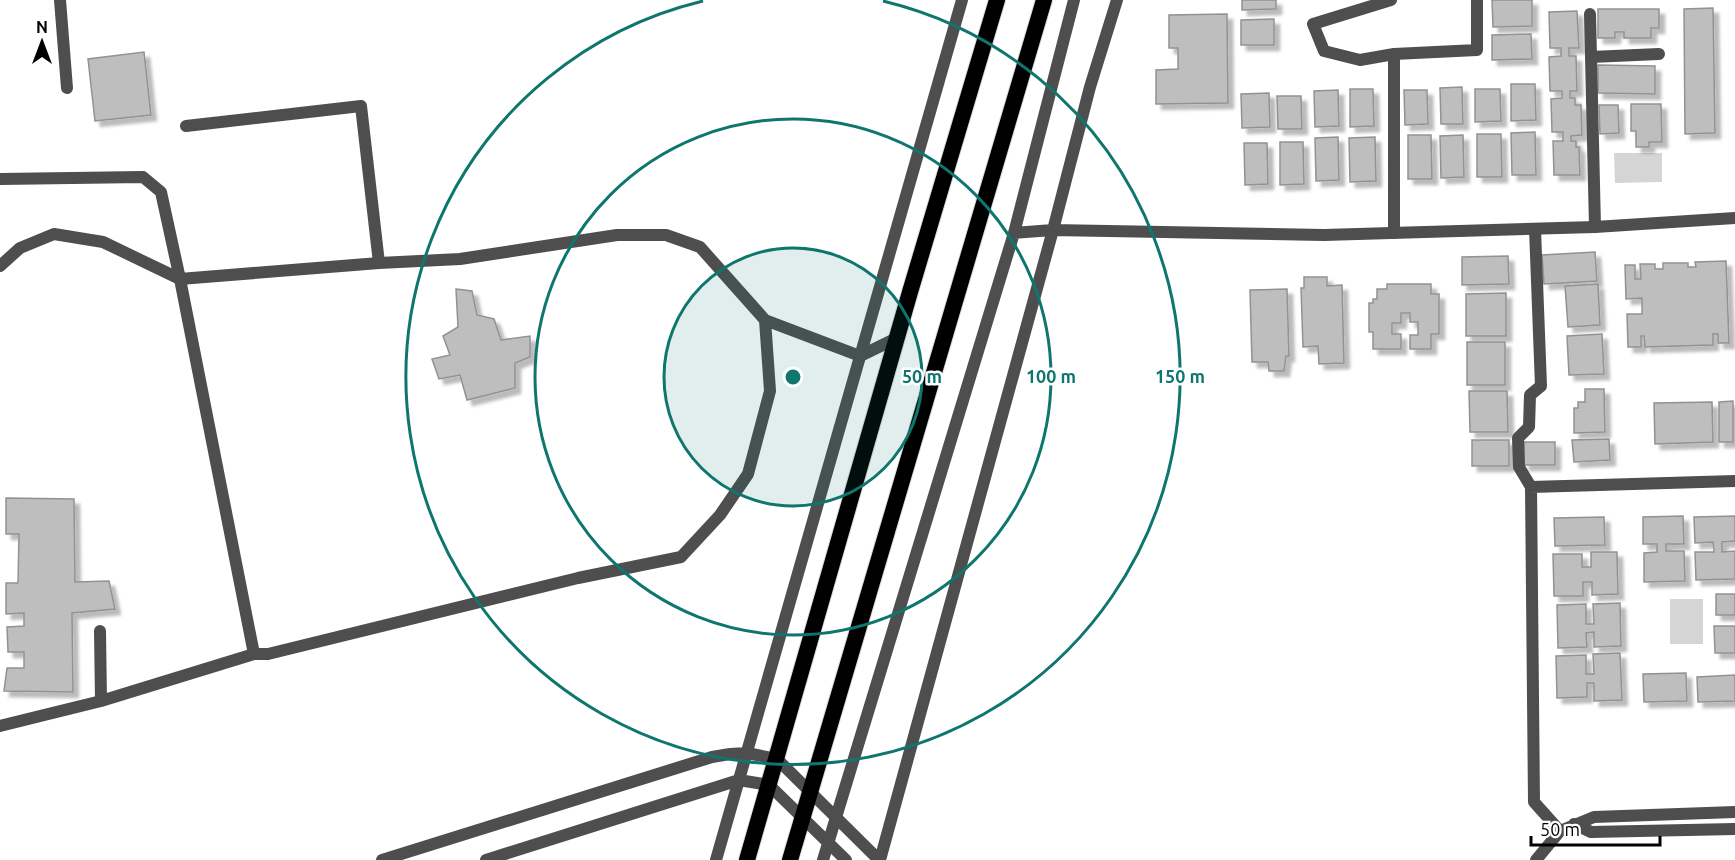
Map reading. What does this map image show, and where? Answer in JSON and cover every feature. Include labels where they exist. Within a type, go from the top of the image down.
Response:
[{"type":"highway","points":[[747,860],[997,0]]},
{"type":"highway","points":[[790,860],[1044,0]]},
{"type":"street","points":[[60,0],[67,88]]},
{"type":"street","points":[[716,860],[962,0]]},
{"type":"street","points":[[823,860],[1014,232],[1074,0]]},
{"type":"street","points":[[382,860],[712,757],[747,753],[777,759],[880,860],[1053,230],[1089,87],[1117,0]]},
{"type":"street","points":[[1391,0],[1313,24],[1324,51],[1360,60],[1394,54],[1477,50],[1477,0]]},
{"type":"street","points":[[1590,14],[1595,227]]},
{"type":"street","points":[[1394,54],[1394,233]]},
{"type":"street","points":[[1591,57],[1659,54]]},
{"type":"street","points":[[186,126],[361,106],[379,263]]},
{"type":"street","points":[[0,179],[143,177],[161,192],[254,654]]},
{"type":"street","points":[[1014,232],[1053,230],[1324,235],[1595,227],[1735,218]]},
{"type":"street","points":[[1535,229],[1541,386],[1530,395],[1529,427],[1518,438],[1519,467],[1531,487],[1534,802],[1560,831]]},
{"type":"street","points":[[0,266],[20,248],[54,234],[103,242],[180,279],[379,263],[460,260],[617,235],[666,235],[700,247],[765,320],[860,356],[897,338]]},
{"type":"street","points":[[0,726],[101,701],[254,654],[268,654],[578,578],[681,557],[720,515],[748,474],[770,391],[765,320]]},
{"type":"street","points":[[1531,487],[1735,481]]},
{"type":"street","points":[[100,631],[101,701]]},
{"type":"street","points":[[486,860],[739,780],[769,785],[846,860]]},
{"type":"street","points":[[1536,860],[1560,831],[1594,817],[1735,813]]},
{"type":"street","points":[[1574,824],[1591,832],[1735,829]]},
{"type":"shaded area","points":[[1614,153],[1662,153],[1662,182],[1615,183]]},
{"type":"shaded area","points":[[1670,599],[1703,599],[1703,644],[1670,644]]},
{"type":"building","points":[[1242,0],[1276,0],[1276,9],[1242,10]]},
{"type":"building","points":[[1492,0],[1532,0],[1532,26],[1493,27]]},
{"type":"building","points":[[1713,8],[1715,133],[1685,134],[1684,9]]},
{"type":"building","points":[[1598,9],[1659,9],[1659,28],[1651,28],[1651,38],[1624,38],[1624,32],[1615,32],[1615,38],[1598,38]]},
{"type":"building","points":[[1577,11],[1579,48],[1569,48],[1569,56],[1576,56],[1577,91],[1570,91],[1570,98],[1575,98],[1575,105],[1581,105],[1582,135],[1571,136],[1571,141],[1576,141],[1576,147],[1579,147],[1580,175],[1554,175],[1553,141],[1563,141],[1563,132],[1552,132],[1551,99],[1562,98],[1562,91],[1550,91],[1549,57],[1561,56],[1561,48],[1550,48],[1549,12]]},
{"type":"building","points":[[1227,14],[1228,103],[1156,104],[1156,70],[1178,69],[1178,48],[1169,48],[1169,15]]},
{"type":"building","points":[[1274,19],[1274,45],[1241,45],[1241,20]]},
{"type":"building","points":[[1531,34],[1532,59],[1492,60],[1492,35]]},
{"type":"building","points":[[144,52],[151,115],[95,121],[88,59]]},
{"type":"building","points":[[1598,65],[1655,66],[1655,94],[1598,93]]},
{"type":"building","points":[[1511,84],[1535,84],[1536,120],[1511,121]]},
{"type":"building","points":[[1462,87],[1463,124],[1441,124],[1440,88]]},
{"type":"building","points":[[1350,89],[1373,89],[1374,126],[1350,127]]},
{"type":"building","points":[[1475,89],[1500,89],[1501,121],[1475,122]]},
{"type":"building","points":[[1338,90],[1339,126],[1315,127],[1314,91]]},
{"type":"building","points":[[1404,90],[1427,90],[1428,124],[1405,125]]},
{"type":"building","points":[[1269,93],[1270,127],[1242,128],[1241,94]]},
{"type":"building","points":[[1277,96],[1301,96],[1302,129],[1278,129]]},
{"type":"building","points":[[1631,104],[1661,104],[1662,142],[1649,142],[1649,147],[1636,147],[1636,131],[1631,131]]},
{"type":"building","points":[[1599,105],[1618,105],[1619,133],[1600,134]]},
{"type":"building","points":[[1535,132],[1536,175],[1512,175],[1511,133]]},
{"type":"building","points":[[1477,134],[1501,134],[1502,177],[1477,177]]},
{"type":"building","points":[[1408,135],[1431,135],[1432,179],[1408,179]]},
{"type":"building","points":[[1463,135],[1464,177],[1441,178],[1440,136]]},
{"type":"building","points":[[1338,137],[1339,180],[1316,181],[1315,138]]},
{"type":"building","points":[[1375,137],[1376,181],[1350,182],[1349,138]]},
{"type":"building","points":[[1280,142],[1303,142],[1304,184],[1280,185]]},
{"type":"building","points":[[1244,143],[1267,143],[1268,184],[1245,185]]},
{"type":"building","points":[[1595,252],[1597,281],[1544,284],[1542,255]]},
{"type":"building","points":[[1508,256],[1509,284],[1462,285],[1462,257]]},
{"type":"building","points":[[1726,261],[1729,343],[1718,343],[1718,334],[1713,334],[1713,345],[1645,347],[1644,336],[1641,336],[1641,347],[1628,347],[1627,314],[1642,314],[1642,298],[1626,299],[1625,265],[1635,265],[1635,279],[1641,279],[1640,264],[1655,264],[1655,269],[1663,269],[1663,263],[1688,263],[1688,267],[1696,267],[1695,262]]},
{"type":"building","points":[[1304,277],[1327,277],[1327,286],[1342,285],[1344,363],[1319,364],[1318,346],[1303,347],[1301,288],[1304,288]]},
{"type":"building","points":[[1387,284],[1431,284],[1431,294],[1439,294],[1439,334],[1431,334],[1431,349],[1410,349],[1410,335],[1418,335],[1418,322],[1410,322],[1410,313],[1401,313],[1401,323],[1392,323],[1392,334],[1401,334],[1401,349],[1373,349],[1373,332],[1369,332],[1369,303],[1377,299],[1377,289],[1387,289]]},
{"type":"building","points":[[1598,284],[1600,325],[1568,327],[1565,286]]},
{"type":"building","points":[[456,289],[472,291],[477,315],[494,319],[501,340],[530,336],[530,357],[515,363],[515,388],[467,400],[460,375],[439,379],[432,359],[450,355],[443,336],[458,327]]},
{"type":"building","points":[[1287,289],[1289,356],[1286,356],[1284,371],[1269,371],[1268,362],[1252,362],[1250,290]]},
{"type":"building","points":[[1506,293],[1506,336],[1466,336],[1466,294]]},
{"type":"building","points":[[1602,334],[1604,374],[1569,375],[1567,336]]},
{"type":"building","points":[[1467,342],[1505,342],[1505,385],[1467,385]]},
{"type":"building","points":[[1585,389],[1604,389],[1605,432],[1574,433],[1574,408],[1578,408],[1578,402],[1585,402]]},
{"type":"building","points":[[1469,391],[1507,391],[1508,432],[1470,432]]},
{"type":"building","points":[[1733,401],[1733,442],[1719,442],[1719,402]]},
{"type":"building","points":[[1712,402],[1713,442],[1655,444],[1654,403]]},
{"type":"building","points":[[1609,439],[1610,460],[1574,462],[1572,440]]},
{"type":"building","points":[[1472,440],[1509,440],[1509,466],[1472,466]]},
{"type":"building","points":[[1524,442],[1555,442],[1555,465],[1524,465]]},
{"type":"building","points":[[6,498],[74,499],[75,582],[109,581],[115,609],[72,613],[73,692],[4,691],[7,668],[24,668],[24,652],[8,652],[7,627],[24,626],[24,613],[6,614],[6,583],[18,583],[19,534],[6,534]]},
{"type":"building","points":[[1683,516],[1684,544],[1666,544],[1666,551],[1684,551],[1685,581],[1644,582],[1644,553],[1657,552],[1657,544],[1643,544],[1643,517]]},
{"type":"building","points":[[1735,516],[1735,541],[1722,542],[1722,552],[1735,551],[1735,579],[1696,580],[1695,552],[1714,552],[1713,542],[1695,543],[1694,517]]},
{"type":"building","points":[[1604,517],[1605,545],[1555,546],[1554,518]]},
{"type":"building","points":[[1591,552],[1617,552],[1618,594],[1592,595],[1592,582],[1583,582],[1583,596],[1554,596],[1553,554],[1582,554],[1582,567],[1591,567]]},
{"type":"building","points":[[1716,594],[1735,594],[1735,615],[1716,615]]},
{"type":"building","points":[[1620,603],[1621,646],[1594,647],[1594,632],[1586,633],[1587,647],[1558,648],[1557,605],[1586,604],[1586,624],[1594,624],[1593,604]]},
{"type":"building","points":[[1714,626],[1735,626],[1735,653],[1715,653]]},
{"type":"building","points":[[1620,653],[1622,700],[1594,701],[1594,683],[1587,683],[1587,697],[1557,698],[1556,656],[1586,655],[1586,674],[1594,674],[1593,654]]},
{"type":"building","points":[[1686,673],[1687,701],[1644,702],[1643,674]]},
{"type":"building","points":[[1735,675],[1735,701],[1698,702],[1697,677]]}]
